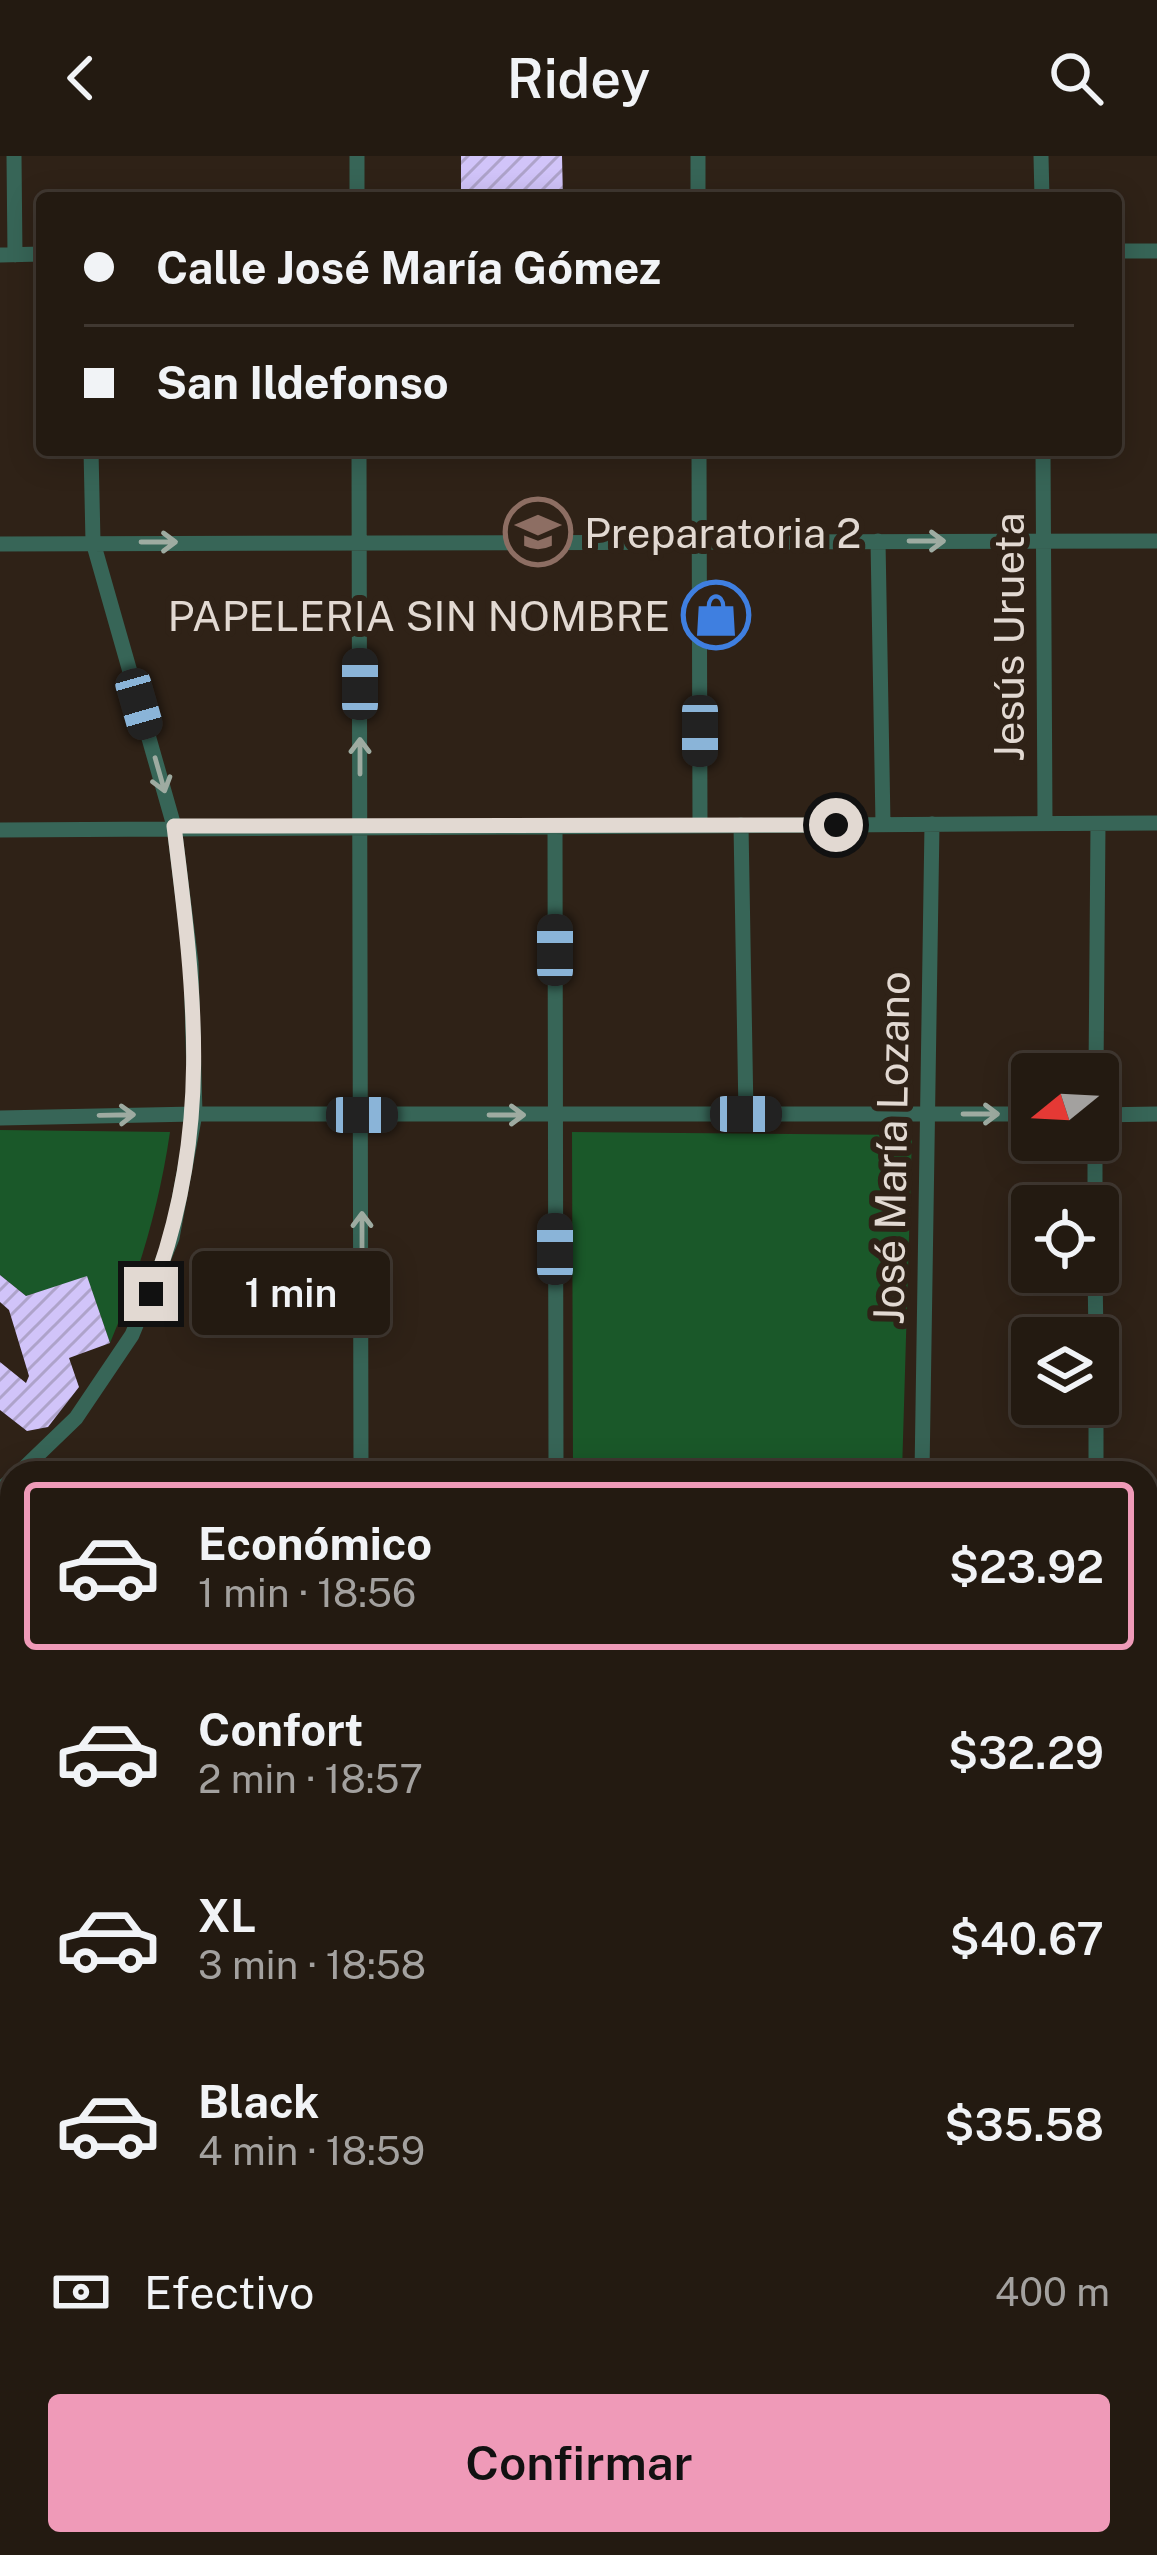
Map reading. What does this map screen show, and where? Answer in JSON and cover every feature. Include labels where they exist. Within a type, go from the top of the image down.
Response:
[{"type":"street","points":[[8,255],[14,156]]},
{"type":"street","points":[[357,156],[357,192]]},
{"type":"street","points":[[698,156],[698,192]]},
{"type":"street","points":[[1042,156],[1042,192]]},
{"type":"street","points":[[1122,251],[1157,251]]},
{"type":"street","points":[[28,1461],[93,1398],[132,1335],[172,1238],[195,1114],[191,963],[174,826],[93,542],[92,456]]},
{"type":"street","points":[[359,456],[361,1461]]},
{"type":"street","points":[[699,456],[700,825]]},
{"type":"street","name":"Jesús Urueta","points":[[1043,456],[1045,823]]},
{"type":"street","points":[[878,541],[883,824]]},
{"type":"street","points":[[0,544],[1157,541]]},
{"type":"street","points":[[0,830],[1157,823]]},
{"type":"street","name":"José María Lozano","points":[[922,1461],[932,824]]},
{"type":"street","points":[[1096,1053],[1098,824]]},
{"type":"street","points":[[741,825],[746,1114]]},
{"type":"street","points":[[555,826],[556,1461]]},
{"type":"street","points":[[0,1118],[1011,1114]]},
{"type":"street","points":[[1119,1114],[1157,1114]]},
{"type":"street","points":[[1096,1425],[1096,1461]]},
{"type":"green space","points":[[0,1130],[170,1132],[147,1240],[110,1343],[87,1277],[26,1296],[0,1275]]},
{"type":"green space","points":[[572,1132],[912,1135],[902,1461],[573,1461]]},
{"type":"building","points":[[461,156],[562,156],[563,192],[461,192]]},
{"type":"building","points":[[0,1275],[26,1296],[87,1276],[110,1343],[69,1358],[79,1387],[48,1427],[27,1431],[0,1410],[0,1362],[26,1383],[29,1376],[9,1310],[0,1302]]},
{"type":"place","name":"Preparatoria 2","points":[[538,532]]},
{"type":"place","name":"PAPELERIA SIN NOMBRE","points":[[716,615]]},
{"type":"route","points":[[151,1294],[172,1238],[195,1114],[191,963],[174,826],[836,825]]}]
